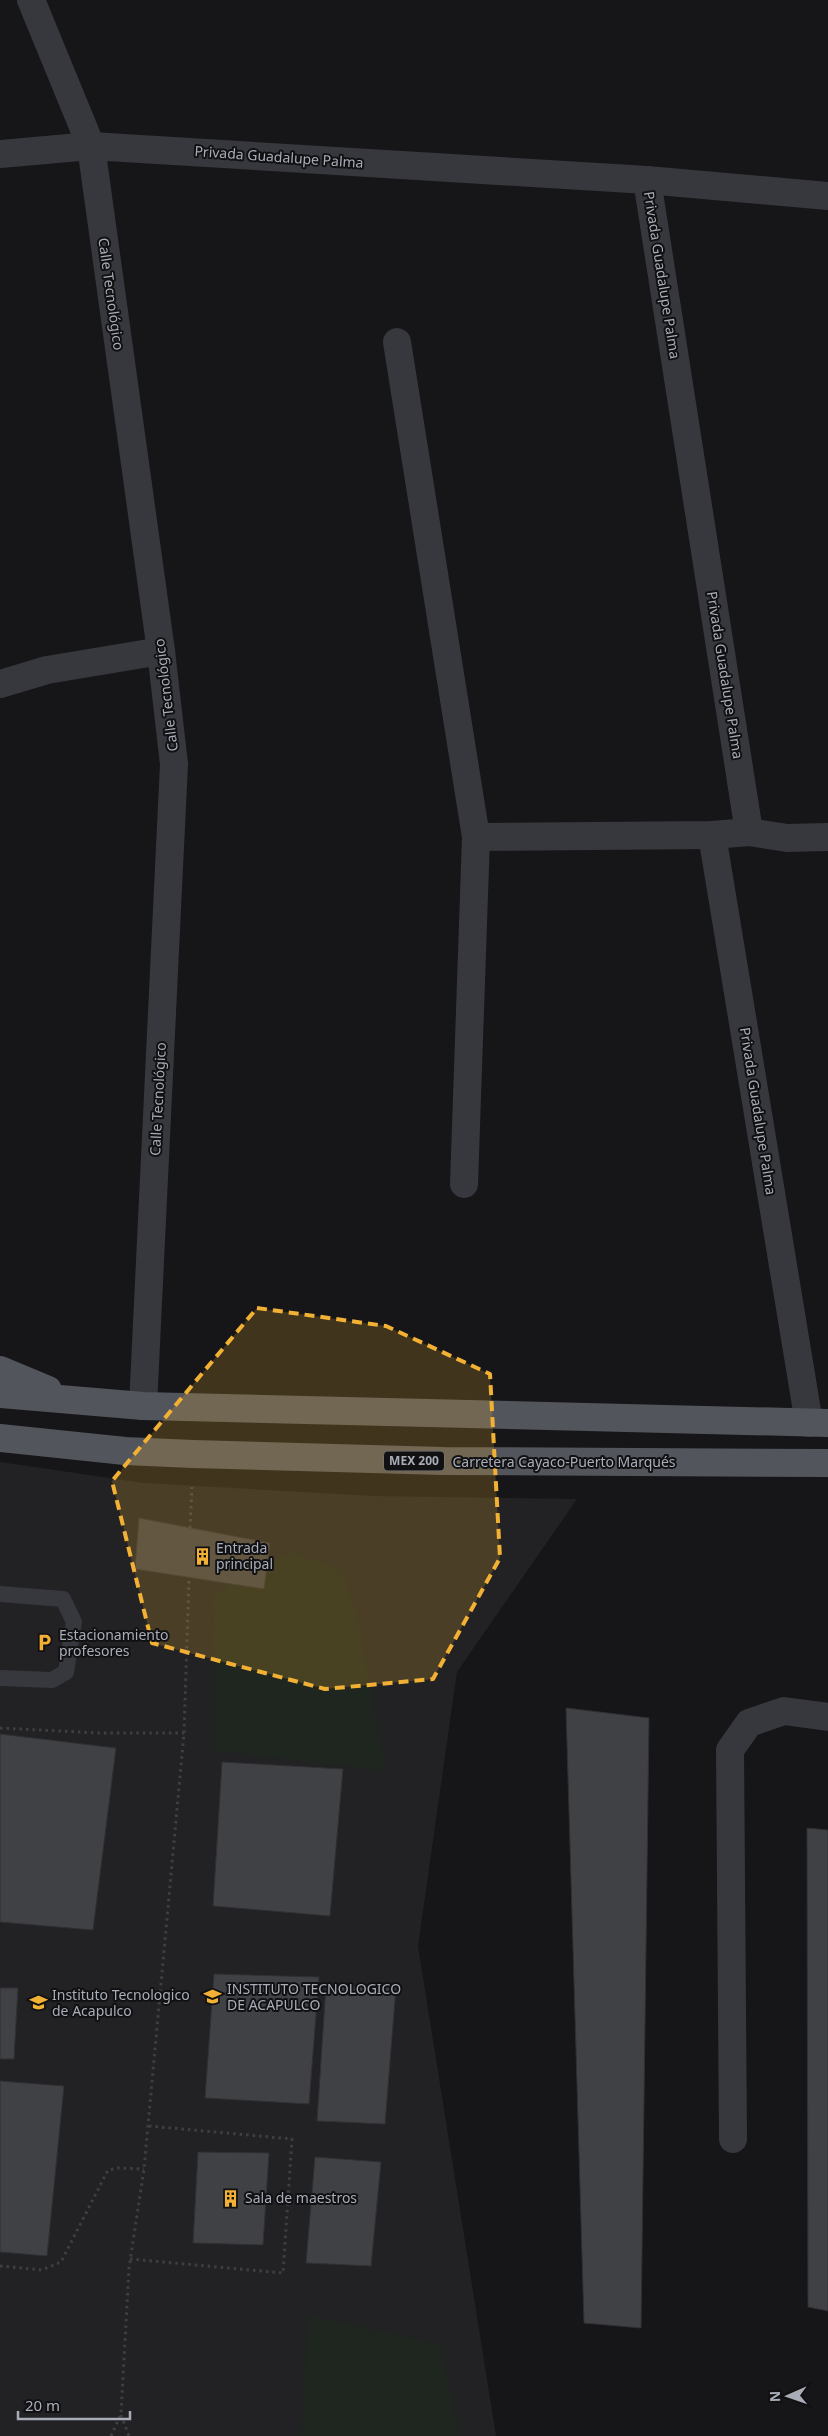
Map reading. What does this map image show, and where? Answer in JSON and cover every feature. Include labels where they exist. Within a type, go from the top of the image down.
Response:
[{"type":"main road","points":[[0,1370],[72,1400]]},
{"type":"main road","points":[[0,1394],[143,1406],[819,1423]]},
{"type":"main road","name":"Carretera Cayaco-Puerto Marqués","points":[[0,1438],[125,1451],[193,1454],[443,1461],[828,1463]]},
{"type":"street","name":"Calle Tecnológico","points":[[30,0],[91,146],[161,650],[174,764],[143,1406]]},
{"type":"street","name":"Privada Guadalupe Palma","points":[[0,154],[91,146],[647,180],[749,832]]},
{"type":"street","points":[[647,180],[828,196]]},
{"type":"street","points":[[397,342],[476,837],[464,1184]]},
{"type":"street","points":[[0,684],[47,670],[161,650]]},
{"type":"street","points":[[476,837],[712,835],[749,832],[787,838],[828,837]]},
{"type":"street","name":"Privada Guadalupe Palma","points":[[712,835],[819,1423]]},
{"type":"street","points":[[733,2140],[730,1750],[749,1723],[784,1711],[828,1717]]},
{"type":"lane","points":[[0,1594],[63,1599],[74,1622],[66,1672],[52,1680],[0,1678]]},
{"type":"path","points":[[190,1528],[193,1454]]},
{"type":"path","points":[[111,2436],[121,2414],[130,2259],[144,2169],[184,1733],[189,1578]]},
{"type":"path","points":[[0,1728],[99,1733],[184,1733]]},
{"type":"path","points":[[130,2259],[282,2273],[292,2139],[148,2126]]},
{"type":"path","points":[[0,2266],[42,2270],[61,2262],[108,2170],[118,2168],[144,2169]]},
{"type":"path","points":[[121,2414],[129,2436]]},
{"type":"highlighted area","points":[[257,1308],[386,1326],[490,1374],[500,1558],[433,1679],[325,1689],[152,1643],[112,1481]]},
{"type":"shaded area","name":"INSTITUTO TECNOLOGICO DE ACAPULCO","points":[[0,1462],[144,1483],[374,1496],[577,1499],[457,1672],[418,1946],[496,2436],[0,2436]]},
{"type":"shaded area","points":[[292,1551],[342,1572],[357,1616],[386,1771],[215,1751],[213,1594]]},
{"type":"shaded area","points":[[308,2315],[440,2344],[460,2436],[301,2436]]},
{"type":"building","name":"Entrada principal","points":[[139,1518],[270,1543],[264,1589],[135,1569]]},
{"type":"building","points":[[566,1708],[649,1718],[641,2328],[584,2323]]},
{"type":"building","points":[[0,1734],[116,1748],[93,1930],[0,1922]]},
{"type":"building","points":[[222,1762],[343,1769],[330,1916],[213,1906]]},
{"type":"building","points":[[807,1828],[828,1830],[828,2311],[808,2307]]},
{"type":"building","points":[[214,1974],[319,1977],[309,2104],[205,2098]]},
{"type":"building","points":[[326,1985],[396,1988],[385,2124],[317,2121]]},
{"type":"building","points":[[0,1988],[18,1988],[14,2059],[0,2059]]},
{"type":"building","points":[[0,2081],[64,2086],[47,2256],[0,2252]]},
{"type":"building","name":"Sala de maestros","points":[[198,2152],[269,2153],[263,2245],[193,2243]]},
{"type":"building","points":[[315,2157],[381,2162],[371,2266],[306,2263]]},
{"type":"place","name":"Entrada principal","points":[[202,1556]]},
{"type":"place","name":"Estacionamiento profesores","points":[[45,1643]]},
{"type":"place","name":"INSTITUTO TECNOLOGICO DE ACAPULCO","points":[[213,1997]]},
{"type":"place","name":"Instituto Tecnologico de Acapulco","points":[[38,2003]]},
{"type":"place","name":"Sala de maestros","points":[[231,2198]]}]
